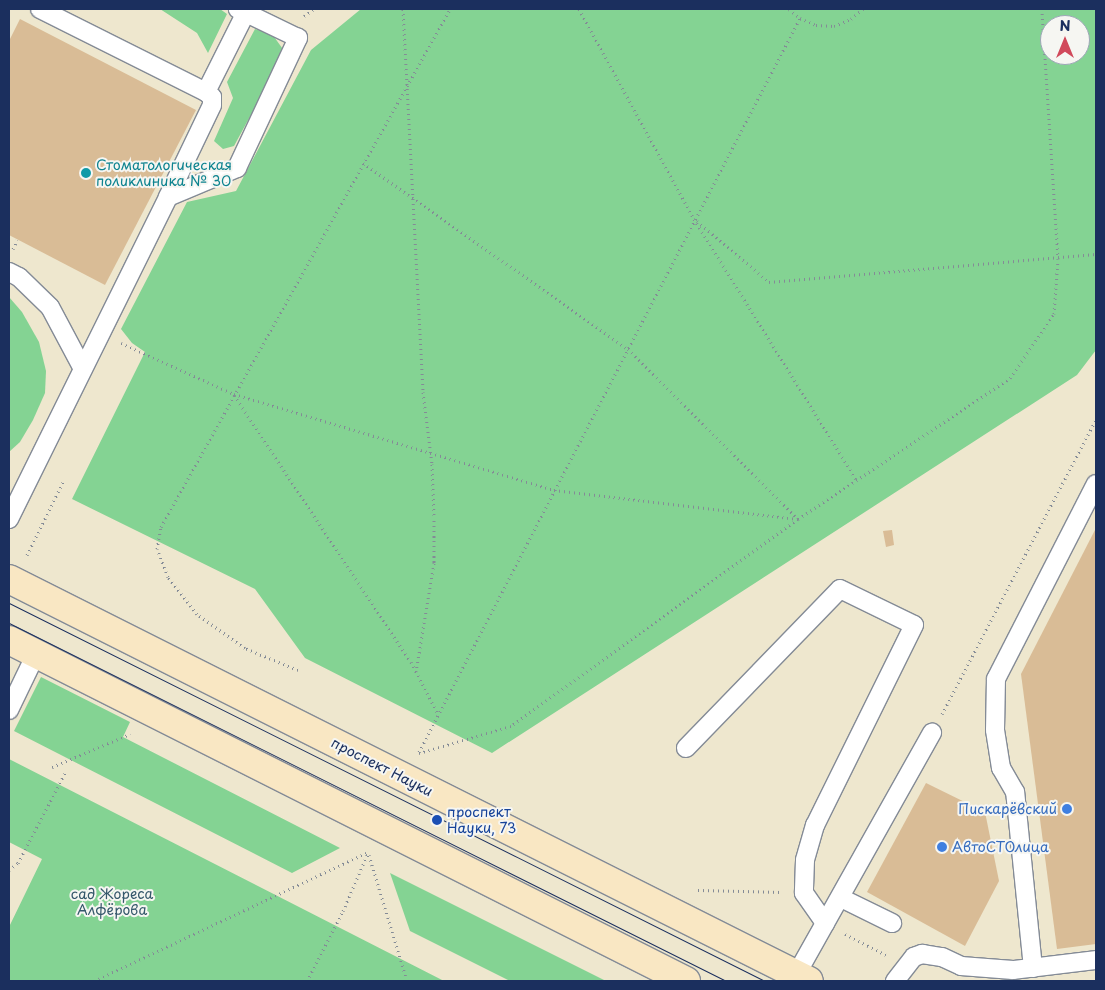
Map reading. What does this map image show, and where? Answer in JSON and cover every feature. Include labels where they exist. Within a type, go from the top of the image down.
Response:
[{"type":"main road","name":"проспект Науки","points":[[9,579],[802,978]]},
{"type":"main road","points":[[9,640],[686,981]]},
{"type":"lane","points":[[9,519],[212,105],[212,97],[206,92],[40,9]]},
{"type":"lane","points":[[168,196],[237,168],[298,38],[242,11],[206,92]]},
{"type":"lane","points":[[9,272],[19,277],[50,307],[83,369]]},
{"type":"lane","points":[[1032,968],[1015,792],[1001,768],[995,730],[996,679],[1096,484]]},
{"type":"lane","points":[[686,748],[840,588],[914,625],[815,825],[805,860],[804,893],[825,923]]},
{"type":"lane","points":[[9,710],[36,654]]},
{"type":"lane","points":[[802,978],[825,923],[841,898],[932,733]]},
{"type":"lane","points":[[841,898],[892,923]]},
{"type":"lane","points":[[895,981],[914,957],[932,954],[975,968],[1032,968],[1096,960]]},
{"type":"path","points":[[403,9],[408,83],[411,197],[423,392],[431,453],[434,563],[416,672]]},
{"type":"path","points":[[298,670],[245,648],[198,614],[168,577],[157,549],[161,528],[450,9]]},
{"type":"path","points":[[579,9],[694,219],[856,479]]},
{"type":"path","points":[[789,9],[800,18],[816,25],[834,26],[851,19],[863,9]]},
{"type":"path","points":[[419,753],[511,726],[798,518],[1010,378],[1054,314],[1058,259],[1042,9]]},
{"type":"path","points":[[419,753],[694,219],[800,18]]},
{"type":"path","points":[[363,163],[628,349],[798,518]]},
{"type":"path","points":[[694,219],[769,282],[1058,259],[1096,254]]},
{"type":"path","points":[[100,334],[234,394],[554,490],[798,518]]},
{"type":"path","points":[[234,394],[416,672],[438,714]]},
{"type":"path","points":[[932,733],[1096,420]]},
{"type":"path","points":[[27,555],[64,480]]},
{"type":"path","points":[[21,552],[36,560]]},
{"type":"path","points":[[52,767],[130,733]]},
{"type":"path","points":[[410,749],[427,757]]},
{"type":"path","points":[[9,870],[18,863],[65,773]]},
{"type":"path","points":[[94,981],[368,852]]},
{"type":"path","points":[[307,981],[343,912],[368,852]]},
{"type":"path","points":[[368,852],[406,981]]},
{"type":"path","points":[[692,887],[701,892],[804,893]]},
{"type":"path","points":[[825,923],[906,965]]},
{"type":"green space","points":[[160,9],[220,9],[227,14],[208,53],[197,33]]},
{"type":"green space","points":[[361,9],[1096,9],[1096,350],[1077,375],[492,753],[305,658],[255,589],[72,499],[145,352],[132,343],[121,329],[187,202],[236,191],[311,50]]},
{"type":"green space","points":[[255,29],[272,34],[285,52],[234,146],[223,149],[214,141],[233,98],[227,82]]},
{"type":"green space","points":[[9,297],[22,312],[39,342],[46,371],[45,393],[33,420],[20,442],[9,452]]},
{"type":"green space","points":[[41,677],[130,722],[123,737],[340,848],[292,873],[14,731]]},
{"type":"green space","name":"сад Жореса Алфёрова","points":[[9,759],[444,981],[9,981],[9,927],[42,859],[9,842]]},
{"type":"green space","points":[[390,873],[606,981],[510,981],[410,931]]},
{"type":"building","name":"Стоматологическая поликлиника № 30","points":[[20,19],[196,110],[105,285],[9,235],[9,41]]},
{"type":"building","name":"Пискарёвский","points":[[1096,528],[1096,944],[1057,949],[1021,674]]},
{"type":"building","points":[[892,530],[894,545],[886,547],[883,531]]},
{"type":"building","name":"АвтоСТОлица","points":[[926,783],[985,812],[999,881],[965,946],[867,892]]},
{"type":"tram line","points":[[9,603],[765,981]]},
{"type":"tram line","points":[[9,623],[726,981]]},
{"type":"place","name":"Стоматологическая поликлиника № 30","points":[[86,173]]},
{"type":"place","name":"Пискарёвский","points":[[1067,809]]},
{"type":"place","name":"проспект Науки, 73","points":[[437,820]]},
{"type":"place","name":"АвтоСТОлица","points":[[942,847]]}]
